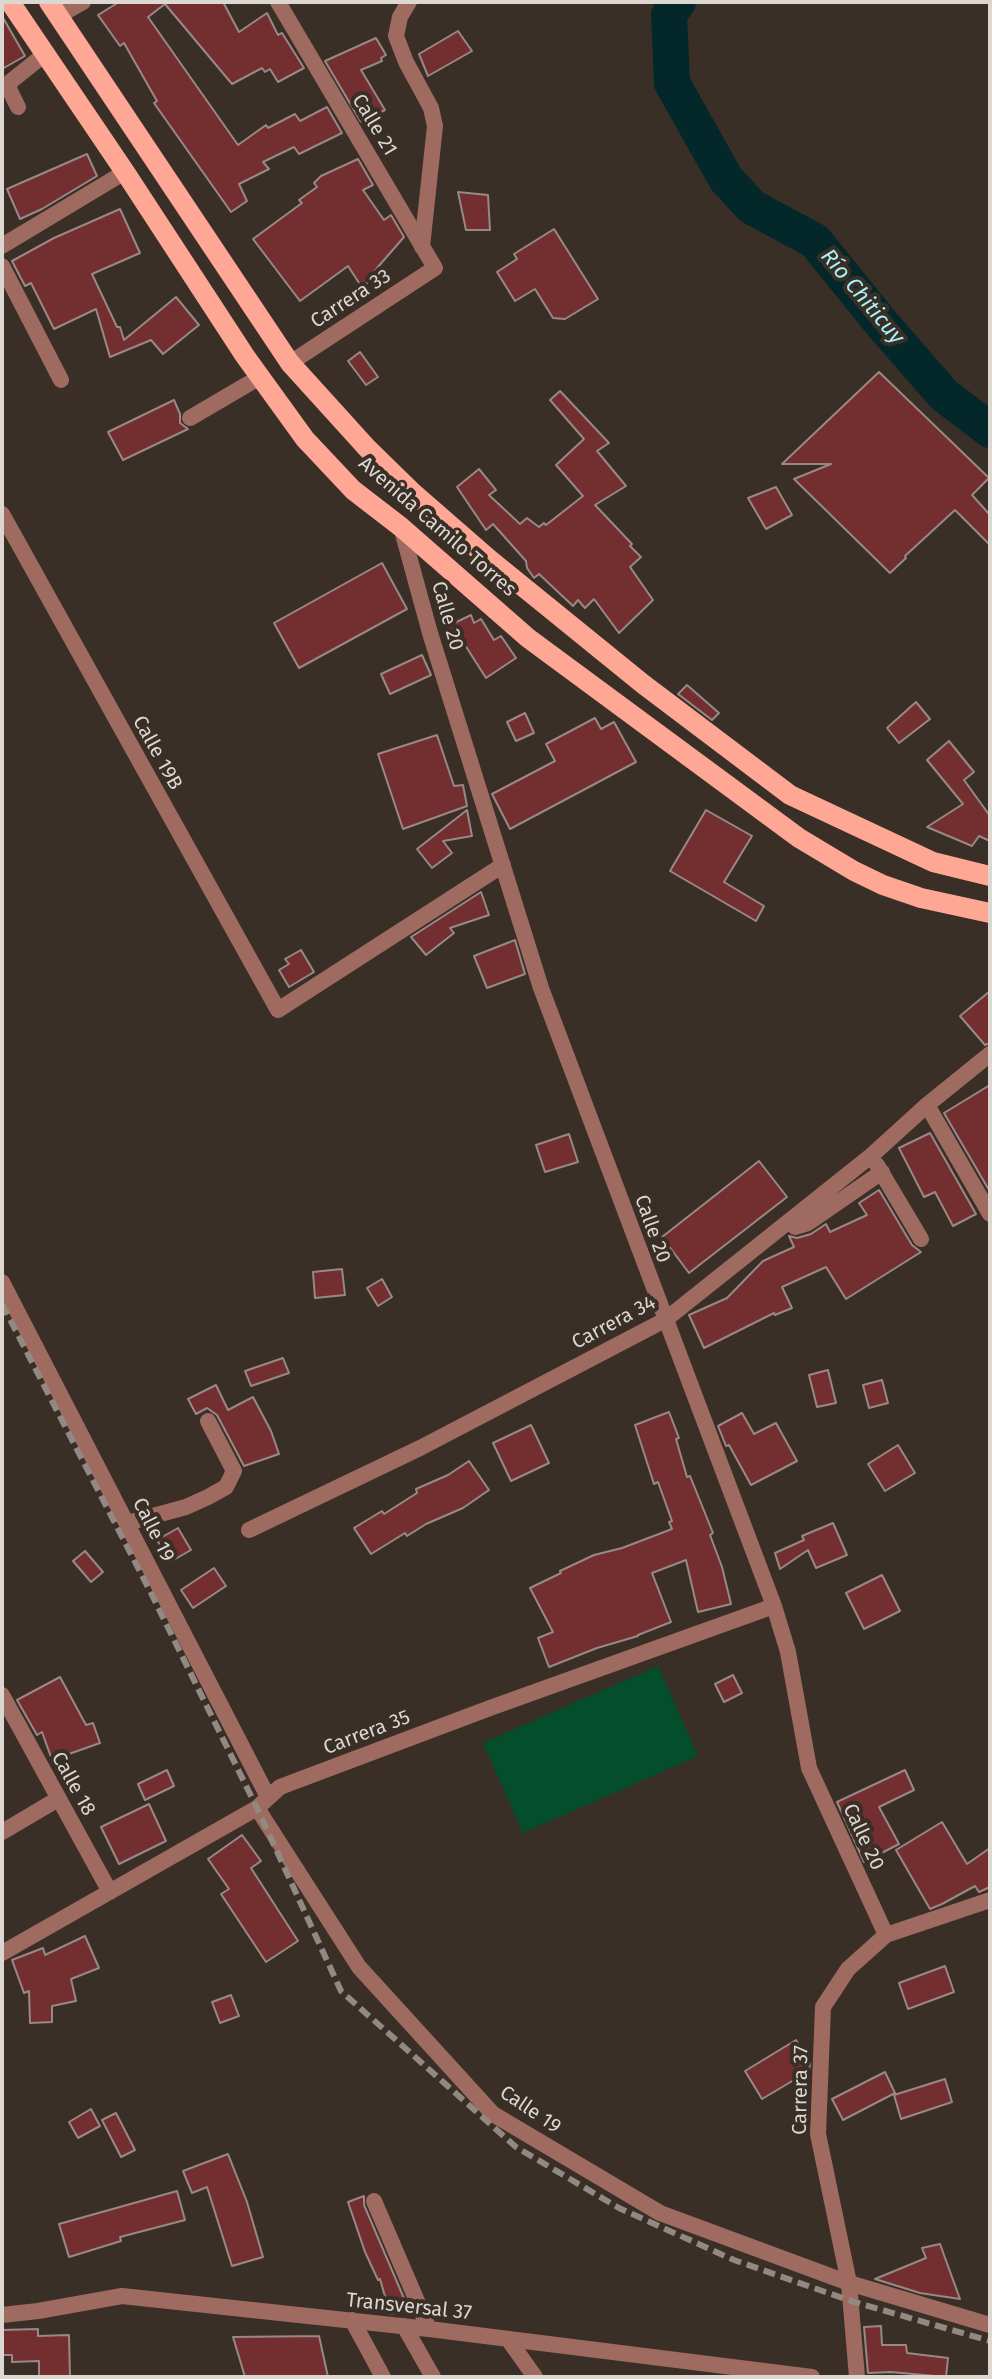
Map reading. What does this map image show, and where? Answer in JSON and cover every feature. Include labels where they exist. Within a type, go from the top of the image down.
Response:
[{"type":"main road","name":"Avenida Camilo Torres","points":[[10,2],[260,377],[305,439],[353,490],[401,527],[528,638],[799,838],[883,885],[921,898],[990,913]]},
{"type":"main road","name":"Avenida Camilo Torres","points":[[54,9],[290,363],[367,448],[411,491],[643,684],[790,795],[933,862],[990,876]]},
{"type":"street","points":[[54,9],[83,2]]},
{"type":"street","name":"Calle 21","points":[[278,2],[435,268]]},
{"type":"street","points":[[409,2],[400,17],[396,36],[431,108],[435,126],[422,247]]},
{"type":"street","points":[[18,107],[9,89],[10,82],[45,54]]},
{"type":"street","points":[[2,246],[125,172]]},
{"type":"street","points":[[2,266],[61,380]]},
{"type":"street","name":"Carrera 33","points":[[290,363],[435,268]]},
{"type":"street","points":[[190,418],[260,377]]},
{"type":"street","name":"Calle 19B","points":[[2,514],[278,1010],[503,865]]},
{"type":"street","name":"Calle 20","points":[[401,527],[430,633],[541,988],[774,1606],[788,1652],[809,1768],[886,1935]]},
{"type":"street","name":"Carrera 34","points":[[249,1530],[420,1448],[665,1320],[872,1155],[990,1054]]},
{"type":"street","points":[[927,1105],[990,1214]]},
{"type":"street","points":[[872,1155],[921,1239]]},
{"type":"street","points":[[790,1221],[795,1227],[808,1223],[882,1172]]},
{"type":"street","name":"Calle 19","points":[[2,1282],[127,1523],[262,1803],[359,1967],[493,2114],[660,2213],[849,2283],[990,2325]]},
{"type":"street","points":[[127,1523],[186,1507],[226,1487],[234,1471],[208,1421]]},
{"type":"street","name":"Carrera 35","points":[[2,1953],[262,1803],[280,1787],[774,1606]]},
{"type":"street","name":"Calle 18","points":[[2,1695],[110,1892]]},
{"type":"street","points":[[2,1832],[58,1799]]},
{"type":"street","name":"Carrera 37","points":[[857,2377],[849,2283],[818,2134],[823,2007],[848,1969],[886,1935],[990,1900]]},
{"type":"street","points":[[374,2201],[429,2329]]},
{"type":"street","name":"Transversal 37","points":[[2,2315],[122,2296],[404,2326],[812,2377]]},
{"type":"street","points":[[352,2320],[383,2377]]},
{"type":"street","points":[[404,2326],[433,2377]]},
{"type":"street","points":[[508,2339],[535,2377]]},
{"type":"green space","points":[[658,1666],[698,1756],[523,1833],[483,1743]]},
{"type":"building","points":[[119,2],[223,2],[239,32],[267,13],[278,35],[282,33],[304,68],[278,82],[270,69],[265,72],[262,68],[232,84],[165,4],[148,17],[238,145],[266,125],[268,128],[295,114],[300,121],[327,107],[342,133],[299,154],[294,147],[263,162],[269,169],[239,184],[247,201],[231,212],[154,103],[157,101],[124,43],[120,46],[98,15]]},
{"type":"building","points":[[2,16],[25,56],[2,69]]},
{"type":"building","points":[[458,31],[472,51],[428,76],[419,54]]},
{"type":"building","points":[[376,38],[386,55],[381,58],[382,61],[361,70],[385,110],[361,122],[325,61]]},
{"type":"building","points":[[87,154],[97,176],[20,219],[7,189]]},
{"type":"building","points":[[358,159],[373,185],[363,190],[384,220],[391,215],[404,237],[363,289],[348,266],[300,301],[253,239],[302,203],[299,200],[317,187],[314,183],[321,176]]},
{"type":"building","points":[[458,192],[488,195],[490,230],[466,230]]},
{"type":"building","points":[[120,209],[140,253],[92,274],[124,340],[176,297],[199,325],[163,354],[151,340],[110,357],[96,309],[54,329],[31,283],[25,286],[12,261],[54,238]]},
{"type":"building","points":[[554,229],[598,299],[565,319],[553,318],[535,289],[515,301],[497,272],[517,259],[514,254]]},
{"type":"building","points":[[360,352],[378,377],[366,385],[348,361]]},
{"type":"building","points":[[879,372],[989,478],[972,495],[990,515],[990,545],[955,510],[890,573],[794,479],[831,464],[782,464]]},
{"type":"building","points":[[560,391],[609,443],[597,451],[626,486],[595,505],[641,557],[630,567],[653,600],[619,633],[594,599],[585,608],[578,600],[573,606],[539,574],[534,578],[526,561],[493,524],[486,530],[457,487],[479,469],[496,490],[489,495],[520,524],[527,518],[539,527],[583,496],[556,465],[584,439],[550,400]]},
{"type":"building","points":[[174,400],[180,423],[188,429],[123,460],[108,432]]},
{"type":"building","points":[[776,487],[792,515],[766,529],[748,498]]},
{"type":"building","points":[[382,563],[407,609],[299,668],[274,623]]},
{"type":"building","points":[[471,615],[474,623],[481,619],[494,640],[501,636],[516,658],[486,678],[465,645],[456,649],[446,627]]},
{"type":"building","points":[[422,655],[431,675],[390,694],[381,674]]},
{"type":"building","points":[[687,685],[719,713],[712,720],[678,694]]},
{"type":"building","points":[[916,702],[930,719],[899,743],[887,728]]},
{"type":"building","points":[[525,713],[534,733],[516,741],[507,722]]},
{"type":"building","points":[[595,718],[601,729],[614,722],[636,762],[510,829],[492,794],[555,761],[546,744]]},
{"type":"building","points":[[437,735],[454,786],[463,785],[467,806],[403,829],[378,754]]},
{"type":"building","points":[[949,741],[974,772],[964,780],[990,816],[990,841],[979,836],[972,846],[927,827],[963,804],[927,760]]},
{"type":"building","points":[[467,810],[472,836],[443,841],[452,853],[432,868],[417,849]]},
{"type":"building","points":[[706,810],[752,836],[724,882],[764,906],[756,921],[670,871]]},
{"type":"building","points":[[481,892],[489,915],[450,928],[454,933],[426,955],[411,937]]},
{"type":"building","points":[[515,940],[525,974],[487,988],[474,956]]},
{"type":"building","points":[[301,950],[314,972],[289,987],[279,970],[289,964],[285,959]]},
{"type":"building","points":[[990,991],[990,1043],[985,1045],[960,1016]]},
{"type":"building","points":[[990,1085],[990,1190],[989,1190],[944,1113]]},
{"type":"building","points":[[930,1133],[976,1214],[953,1226],[935,1192],[924,1197],[899,1148]]},
{"type":"building","points":[[569,1134],[578,1162],[545,1172],[536,1145]]},
{"type":"building","points":[[759,1161],[787,1197],[689,1273],[662,1237]]},
{"type":"building","points":[[879,1190],[912,1245],[921,1252],[846,1299],[826,1267],[782,1287],[792,1308],[774,1313],[704,1348],[689,1315],[727,1298],[763,1261],[794,1247],[789,1236],[797,1238],[811,1234],[826,1224],[830,1232],[867,1215],[859,1203]]},
{"type":"building","points":[[342,1269],[345,1295],[315,1298],[313,1272]]},
{"type":"building","points":[[382,1279],[392,1297],[378,1306],[367,1288]]},
{"type":"building","points":[[283,1358],[289,1373],[251,1386],[245,1371]]},
{"type":"building","points":[[828,1370],[836,1403],[817,1407],[809,1375]]},
{"type":"building","points":[[882,1380],[888,1403],[869,1408],[863,1385]]},
{"type":"building","points":[[216,1385],[228,1410],[253,1397],[279,1454],[244,1466],[217,1415],[207,1408],[196,1414],[188,1399]]},
{"type":"building","points":[[669,1412],[679,1438],[676,1439],[687,1477],[690,1476],[713,1533],[710,1535],[731,1604],[698,1612],[686,1560],[652,1573],[671,1622],[549,1667],[538,1638],[553,1632],[530,1588],[594,1555],[672,1529],[669,1522],[672,1521],[658,1482],[654,1484],[635,1425]]},
{"type":"building","points":[[742,1413],[754,1434],[776,1423],[797,1461],[751,1485],[729,1445],[726,1446],[718,1426]]},
{"type":"building","points":[[531,1425],[549,1463],[511,1481],[493,1443]]},
{"type":"building","points":[[898,1445],[915,1473],[885,1491],[868,1464]]},
{"type":"building","points":[[469,1461],[489,1490],[463,1508],[407,1536],[405,1533],[371,1554],[354,1528],[382,1511],[384,1514],[417,1493],[416,1489],[448,1475]]},
{"type":"building","points":[[833,1523],[847,1555],[816,1568],[808,1550],[780,1569],[775,1553],[804,1540],[802,1536]]},
{"type":"building","points":[[178,1528],[191,1550],[170,1562],[157,1540]]},
{"type":"building","points":[[85,1551],[103,1572],[91,1582],[73,1561]]},
{"type":"building","points":[[214,1568],[226,1586],[193,1608],[181,1590]]},
{"type":"building","points":[[882,1575],[900,1611],[864,1629],[846,1593]]},
{"type":"building","points":[[733,1675],[742,1693],[724,1702],[715,1684]]},
{"type":"building","points":[[60,1677],[86,1725],[93,1723],[100,1743],[52,1760],[42,1732],[37,1735],[17,1700]]},
{"type":"building","points":[[167,1770],[174,1786],[145,1800],[138,1784]]},
{"type":"building","points":[[905,1770],[914,1790],[879,1807],[899,1844],[864,1862],[837,1802]]},
{"type":"building","points":[[149,1804],[166,1841],[119,1864],[101,1827]]},
{"type":"building","points":[[942,1822],[967,1864],[990,1848],[990,1887],[979,1892],[975,1886],[930,1909],[896,1850]]},
{"type":"building","points":[[242,1835],[261,1861],[251,1868],[298,1941],[266,1962],[221,1894],[229,1889],[208,1859]]},
{"type":"building","points":[[85,1936],[99,1968],[71,1979],[76,2001],[52,2006],[52,2022],[30,2023],[29,1991],[24,1993],[12,1960],[43,1948],[45,1955]]},
{"type":"building","points":[[945,1966],[954,1992],[908,2009],[899,1983]]},
{"type":"building","points":[[231,1995],[239,2016],[220,2023],[212,2002]]},
{"type":"building","points":[[796,2040],[810,2063],[809,2071],[762,2099],[745,2071]]},
{"type":"building","points":[[885,2072],[895,2093],[843,2120],[832,2099]]},
{"type":"building","points":[[945,2079],[952,2102],[901,2119],[894,2095]]},
{"type":"building","points":[[91,2109],[100,2126],[78,2138],[69,2122]]},
{"type":"building","points":[[116,2113],[135,2150],[121,2157],[102,2120]]},
{"type":"building","points":[[228,2154],[247,2202],[263,2257],[232,2266],[207,2187],[192,2193],[183,2171]]},
{"type":"building","points":[[177,2191],[185,2220],[120,2237],[121,2241],[69,2257],[59,2224]]},
{"type":"building","points":[[364,2196],[364,2205],[409,2310],[390,2314],[380,2279],[365,2252],[348,2202]]},
{"type":"building","points":[[940,2244],[960,2299],[920,2293],[875,2279],[926,2258],[922,2248]]},
{"type":"building","points":[[881,2326],[882,2345],[906,2345],[907,2353],[948,2358],[946,2377],[868,2373],[864,2327]]},
{"type":"building","points":[[38,2329],[38,2336],[69,2335],[70,2377],[39,2377],[39,2361],[12,2362],[12,2355],[3,2355],[2,2330]]},
{"type":"building","points":[[319,2336],[328,2377],[245,2377],[233,2337]]},
{"type":"waterway","name":"Río Chiticuy","points":[[678,2],[669,15],[672,83],[726,179],[752,207],[815,241],[944,395],[990,430]]},
{"type":"railway","points":[[2,1304],[151,1593],[257,1808],[341,1991],[516,2147],[619,2208],[734,2260],[851,2301],[990,2341]]}]
